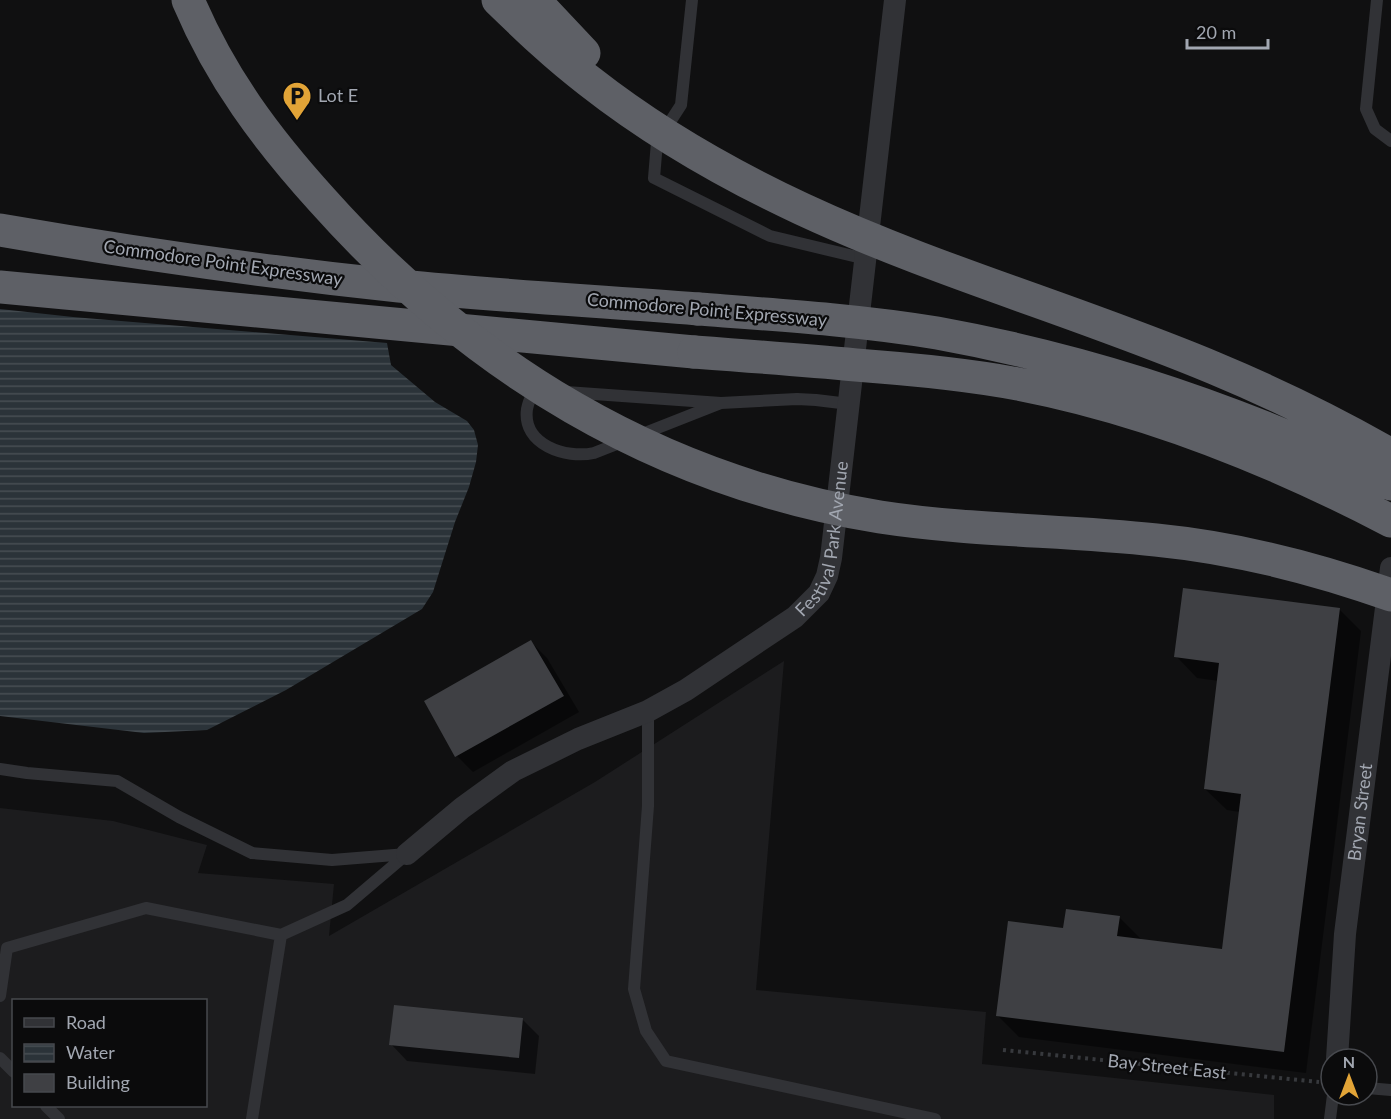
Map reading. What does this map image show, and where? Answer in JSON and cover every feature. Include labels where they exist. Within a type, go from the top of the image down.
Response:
[{"type":"highway","points":[[178,0],[258,124],[306,183],[362,243],[415,294],[465,336],[514,372],[581,413],[639,443],[714,474],[750,486],[848,511],[931,523],[1129,537],[1200,546],[1285,562],[1350,580],[1391,595]]},
{"type":"highway","points":[[188,0],[213,54]]},
{"type":"highway","points":[[498,0],[537,38],[611,98],[687,147],[753,185],[818,216],[906,253],[1213,368],[1284,399],[1391,456]]},
{"type":"highway","points":[[534,0],[589,57],[642,104],[694,146],[753,185]]},
{"type":"highway","name":"Commodore Point Expressway","points":[[0,230],[117,250],[268,271],[412,287],[824,319],[885,326],[983,342],[1124,377],[1215,407],[1308,445],[1391,484]]},
{"type":"highway","points":[[0,287],[693,352],[880,367],[1017,384],[1076,397],[1219,443],[1391,521]]},
{"type":"street","name":"Festival Park Avenue","points":[[407,854],[462,808],[513,771],[578,739],[648,711],[686,690],[795,617],[819,593],[827,576],[831,558],[895,0]]},
{"type":"street","name":"Bryan Street","points":[[1337,1047],[1345,934],[1391,568]]},
{"type":"lane","points":[[692,0],[681,105],[657,142],[654,178],[770,236],[866,260]]},
{"type":"lane","points":[[1377,0],[1366,109],[1375,129],[1391,141]]},
{"type":"lane","points":[[721,403],[584,455],[562,453],[540,441],[532,433],[527,412],[532,394],[546,390],[721,403],[797,399],[849,404]]},
{"type":"lane","points":[[648,711],[648,806],[634,989],[646,1030],[666,1061],[935,1119]]},
{"type":"lane","points":[[0,769],[117,781],[178,817],[252,853],[332,860],[407,854]]},
{"type":"lane","points":[[0,996],[7,948],[146,908],[280,935],[347,905],[407,854]]},
{"type":"lane","points":[[252,1119],[280,935]]},
{"type":"lane","points":[[0,1058],[12,1070]]},
{"type":"lane","points":[[47,1107],[58,1119]]},
{"type":"path","name":"Bay Street East","points":[[1003,1050],[1319,1082]]},
{"type":"shaded area","points":[[784,661],[756,990],[986,1012],[982,1064],[1274,1095],[1274,1119],[0,1119],[0,808],[113,821],[207,845],[198,873],[334,884],[329,936],[595,782]]},
{"type":"water","points":[[0,309],[387,343],[391,365],[435,402],[467,421],[474,430],[478,445],[469,487],[455,522],[433,592],[422,609],[286,690],[207,730],[144,733],[0,716]]},
{"type":"building","points":[[1183,588],[1340,608],[1284,1052],[996,1016],[1008,921],[1063,928],[1066,909],[1120,916],[1117,936],[1222,949],[1241,794],[1204,789],[1219,663],[1174,657]]},
{"type":"building","points":[[531,640],[564,696],[455,757],[424,701]]},
{"type":"building","points":[[394,1005],[523,1018],[519,1058],[389,1045]]},
{"type":"place","name":"Lot E","points":[[297,122]]}]
